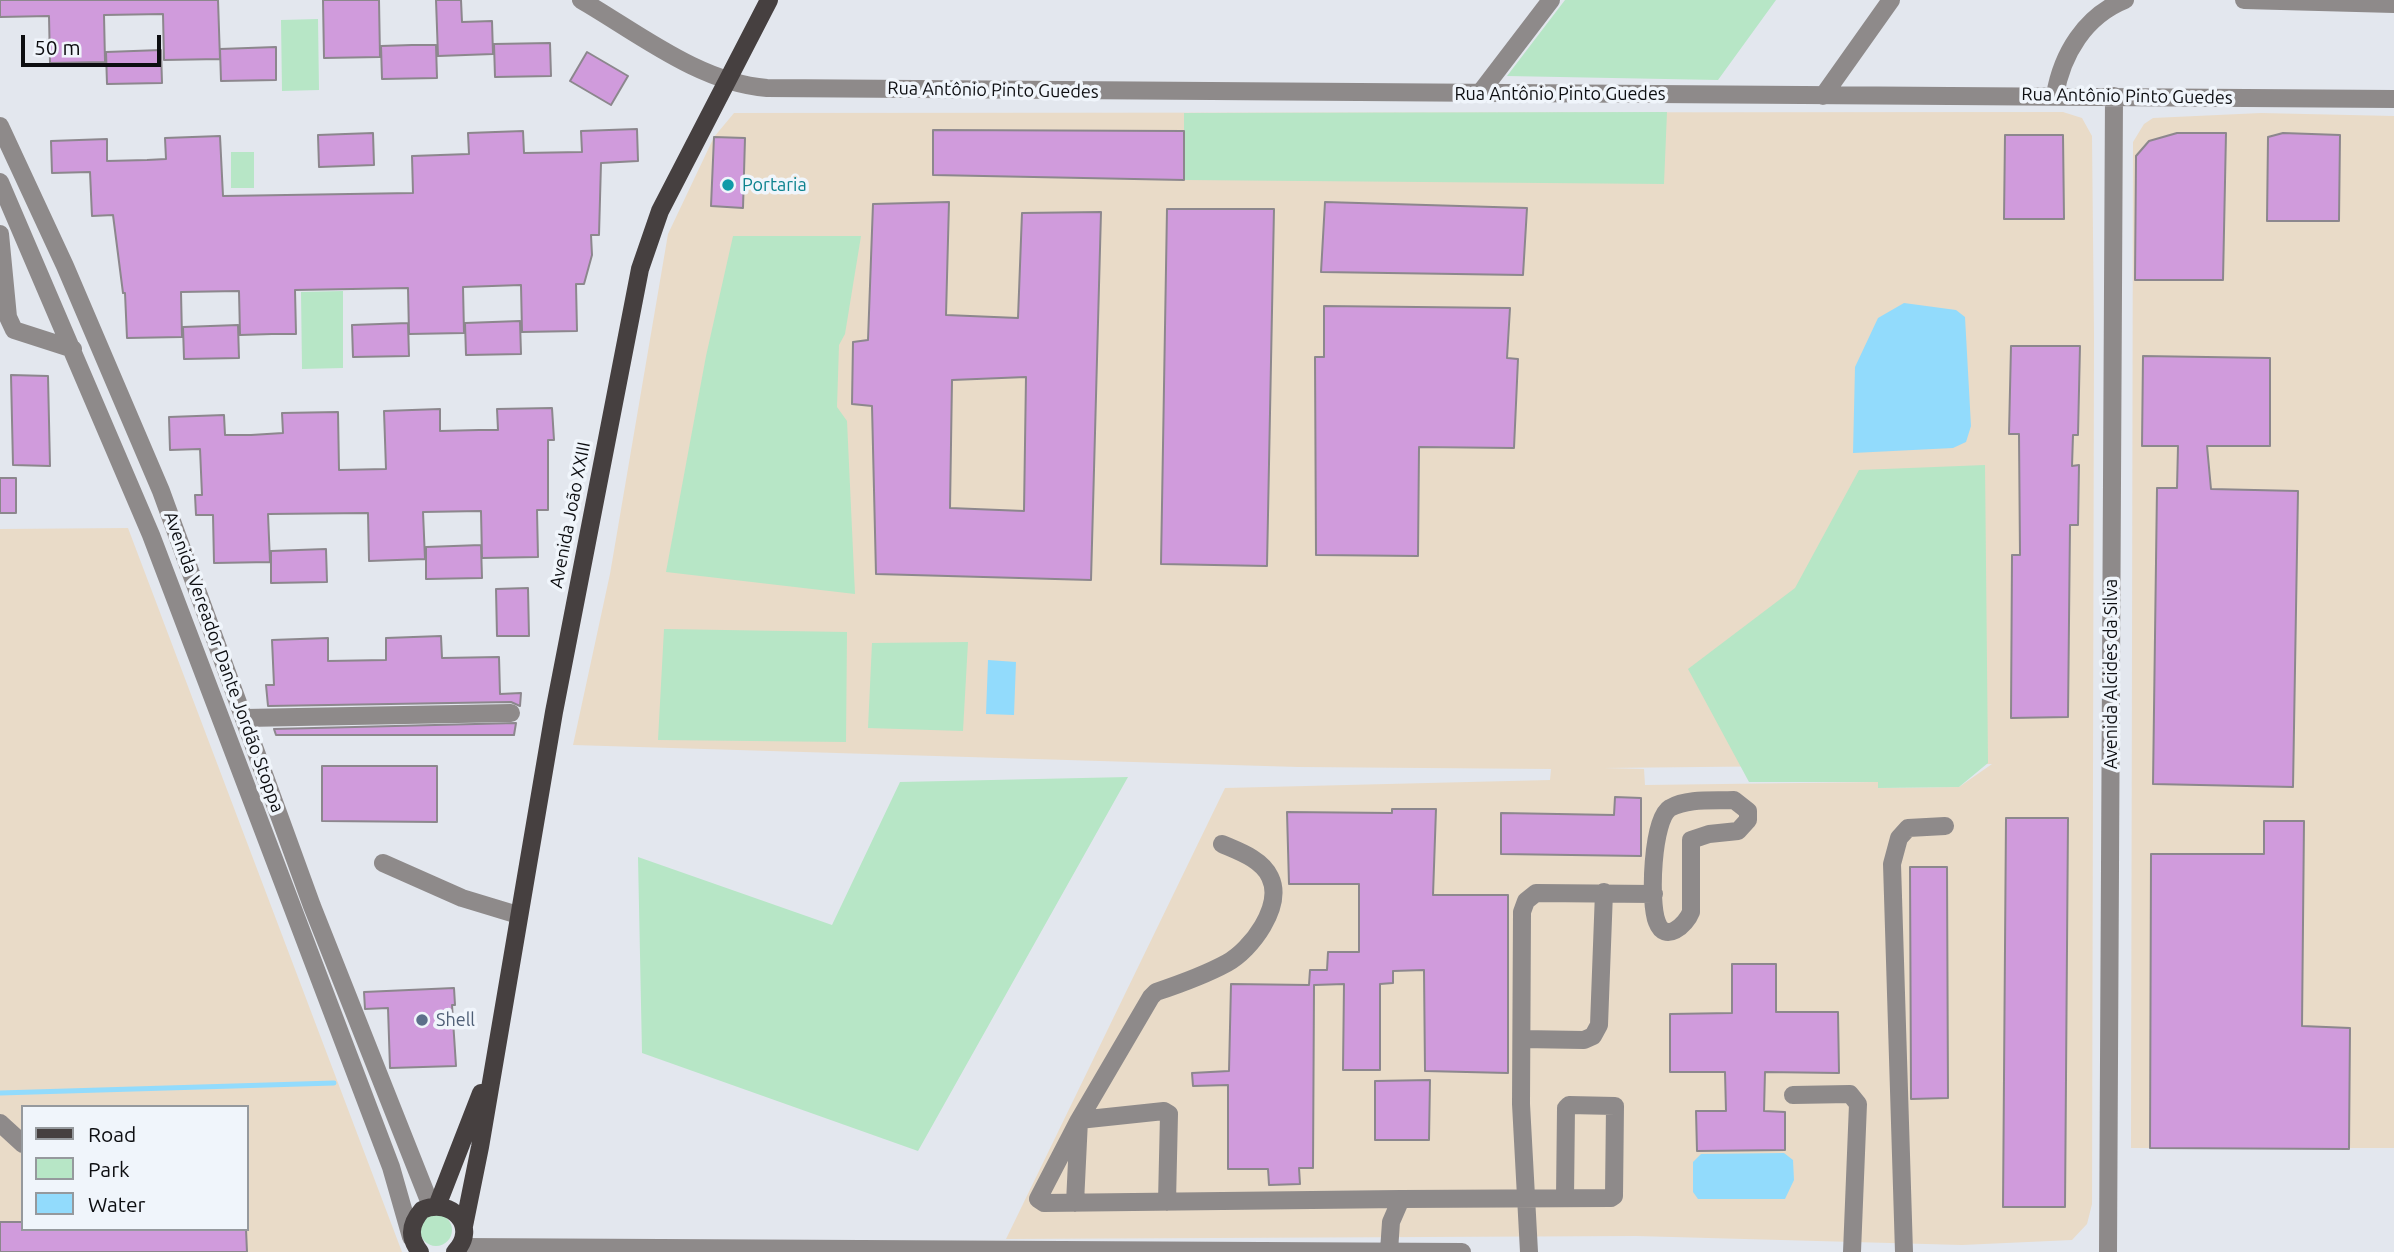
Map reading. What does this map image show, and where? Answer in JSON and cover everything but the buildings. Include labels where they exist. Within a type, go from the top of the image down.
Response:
[{"type":"main road","name":"Avenida João XXIII","points":[[457,1249],[480,1147],[492,1063],[554,712],[640,269],[660,211],[769,0]]},
{"type":"main road","name":"Avenida João XXIII","points":[[416,1244],[415,1217],[434,1206],[492,1063]]},
{"type":"main road","points":[[434,1206],[445,1206],[457,1213],[464,1226]]},
{"type":"street","name":"Rua Antônio Pinto Guedes","points":[[581,0],[705,72],[727,80],[767,88],[2394,99]]},
{"type":"street","points":[[1480,93],[1551,0]]},
{"type":"street","points":[[1822,96],[1891,0]]},
{"type":"street","points":[[2056,95],[2059,74],[2081,33],[2107,8],[2126,0]]},
{"type":"street","points":[[2244,0],[2394,4]]},
{"type":"street","name":"Avenida Alcides da Silva","points":[[2108,1252],[2114,96]]},
{"type":"street","name":"Avenida Vereador Dante Jordão Stoppa","points":[[0,125],[118,386],[161,491],[312,906],[434,1206]]},
{"type":"street","name":"Avenida Vereador Dante Jordão Stoppa","points":[[0,182],[156,548],[391,1167],[416,1244]]},
{"type":"street","points":[[0,234],[4,310],[14,330],[73,349]]},
{"type":"street","points":[[245,718],[511,713]]},
{"type":"street","points":[[1734,800],[1742,804],[1748,811],[1743,827],[1691,840],[1691,912],[1687,923],[1679,930],[1668,932],[1660,928],[1656,921],[1654,894],[1656,836],[1660,820],[1667,809],[1690,802],[1734,800]]},
{"type":"street","points":[[1904,1252],[1892,864],[1899,838],[1908,828],[1945,826]]},
{"type":"street","points":[[1222,844],[1255,861],[1270,876],[1273,890],[1269,912],[1254,938],[1228,962],[1156,992],[1079,1120],[1038,1199],[1044,1203],[1075,1203],[1611,1198],[1617,1193],[1615,1106],[1569,1105],[1566,1108],[1565,1198]]},
{"type":"street","points":[[383,863],[462,898],[518,915]]},
{"type":"street","points":[[1522,1039],[1584,1040],[1593,1036],[1599,1025],[1604,892]]},
{"type":"street","points":[[1528,1252],[1522,1039],[1522,912],[1526,901],[1536,893],[1654,894]]},
{"type":"street","points":[[1793,1095],[1850,1094],[1858,1104],[1852,1252]]},
{"type":"street","points":[[1079,1120],[1167,1112],[1167,1202]]},
{"type":"street","points":[[1075,1203],[1079,1120]]},
{"type":"street","points":[[0,1123],[21,1142]]},
{"type":"street","points":[[1389,1251],[1391,1222],[1401,1199]]},
{"type":"street","points":[[457,1249],[1462,1252]]},
{"type":"shaded area","points":[[2063,112],[2082,118],[2092,136],[2094,335],[2092,1204],[2087,1224],[2072,1240],[1962,1245],[1636,1236],[1006,1239],[1225,788],[1550,780],[1551,769],[1298,767],[573,745],[610,574],[668,234],[714,137],[734,113]],"holes":[[[1992,764],[1959,787],[1878,788],[1878,782],[1645,785],[1644,769],[1604,768]]]},
{"type":"shaded area","points":[[2261,113],[2394,116],[2394,1148],[2131,1148],[2133,142],[2144,124],[2153,118]]},
{"type":"shaded area","points":[[128,528],[402,1252],[0,1252],[0,529]]},
{"type":"green space","points":[[1565,0],[1776,0],[1718,80],[1507,76]]},
{"type":"green space","points":[[318,19],[319,90],[282,91],[281,20]]},
{"type":"green space","points":[[1667,112],[1664,184],[1184,180],[1184,113]]},
{"type":"green space","points":[[231,152],[254,152],[254,188],[231,188]]},
{"type":"green space","points":[[733,236],[861,236],[845,334],[839,345],[837,407],[847,421],[855,594],[666,572],[706,356]]},
{"type":"green space","points":[[343,291],[343,368],[302,369],[301,292]]},
{"type":"green space","points":[[1985,465],[1988,763],[1959,787],[1878,788],[1878,782],[1749,782],[1688,669],[1795,588],[1859,470]]},
{"type":"green space","points":[[664,629],[847,632],[846,742],[658,740]]},
{"type":"green space","points":[[968,642],[963,731],[868,728],[872,643]]},
{"type":"green space","points":[[1128,777],[918,1151],[642,1053],[638,857],[832,925],[900,782]]},
{"type":"green space","points":[[436,1214],[447,1219],[452,1230],[447,1241],[436,1246],[425,1241],[420,1230],[425,1219]]},
{"type":"water","points":[[1904,303],[1956,310],[1965,317],[1971,426],[1966,442],[1953,448],[1853,453],[1855,367],[1878,318]]},
{"type":"water","points":[[988,660],[1016,662],[1014,715],[986,714]]},
{"type":"water","points":[[1784,1153],[1793,1160],[1794,1180],[1785,1199],[1698,1199],[1693,1192],[1693,1162],[1701,1154]]},
{"type":"waterway","points":[[0,1093],[334,1083]]},
{"type":"place","name":"Portaria","points":[[728,185]]},
{"type":"place","name":"Shell","points":[[422,1020]]}]
